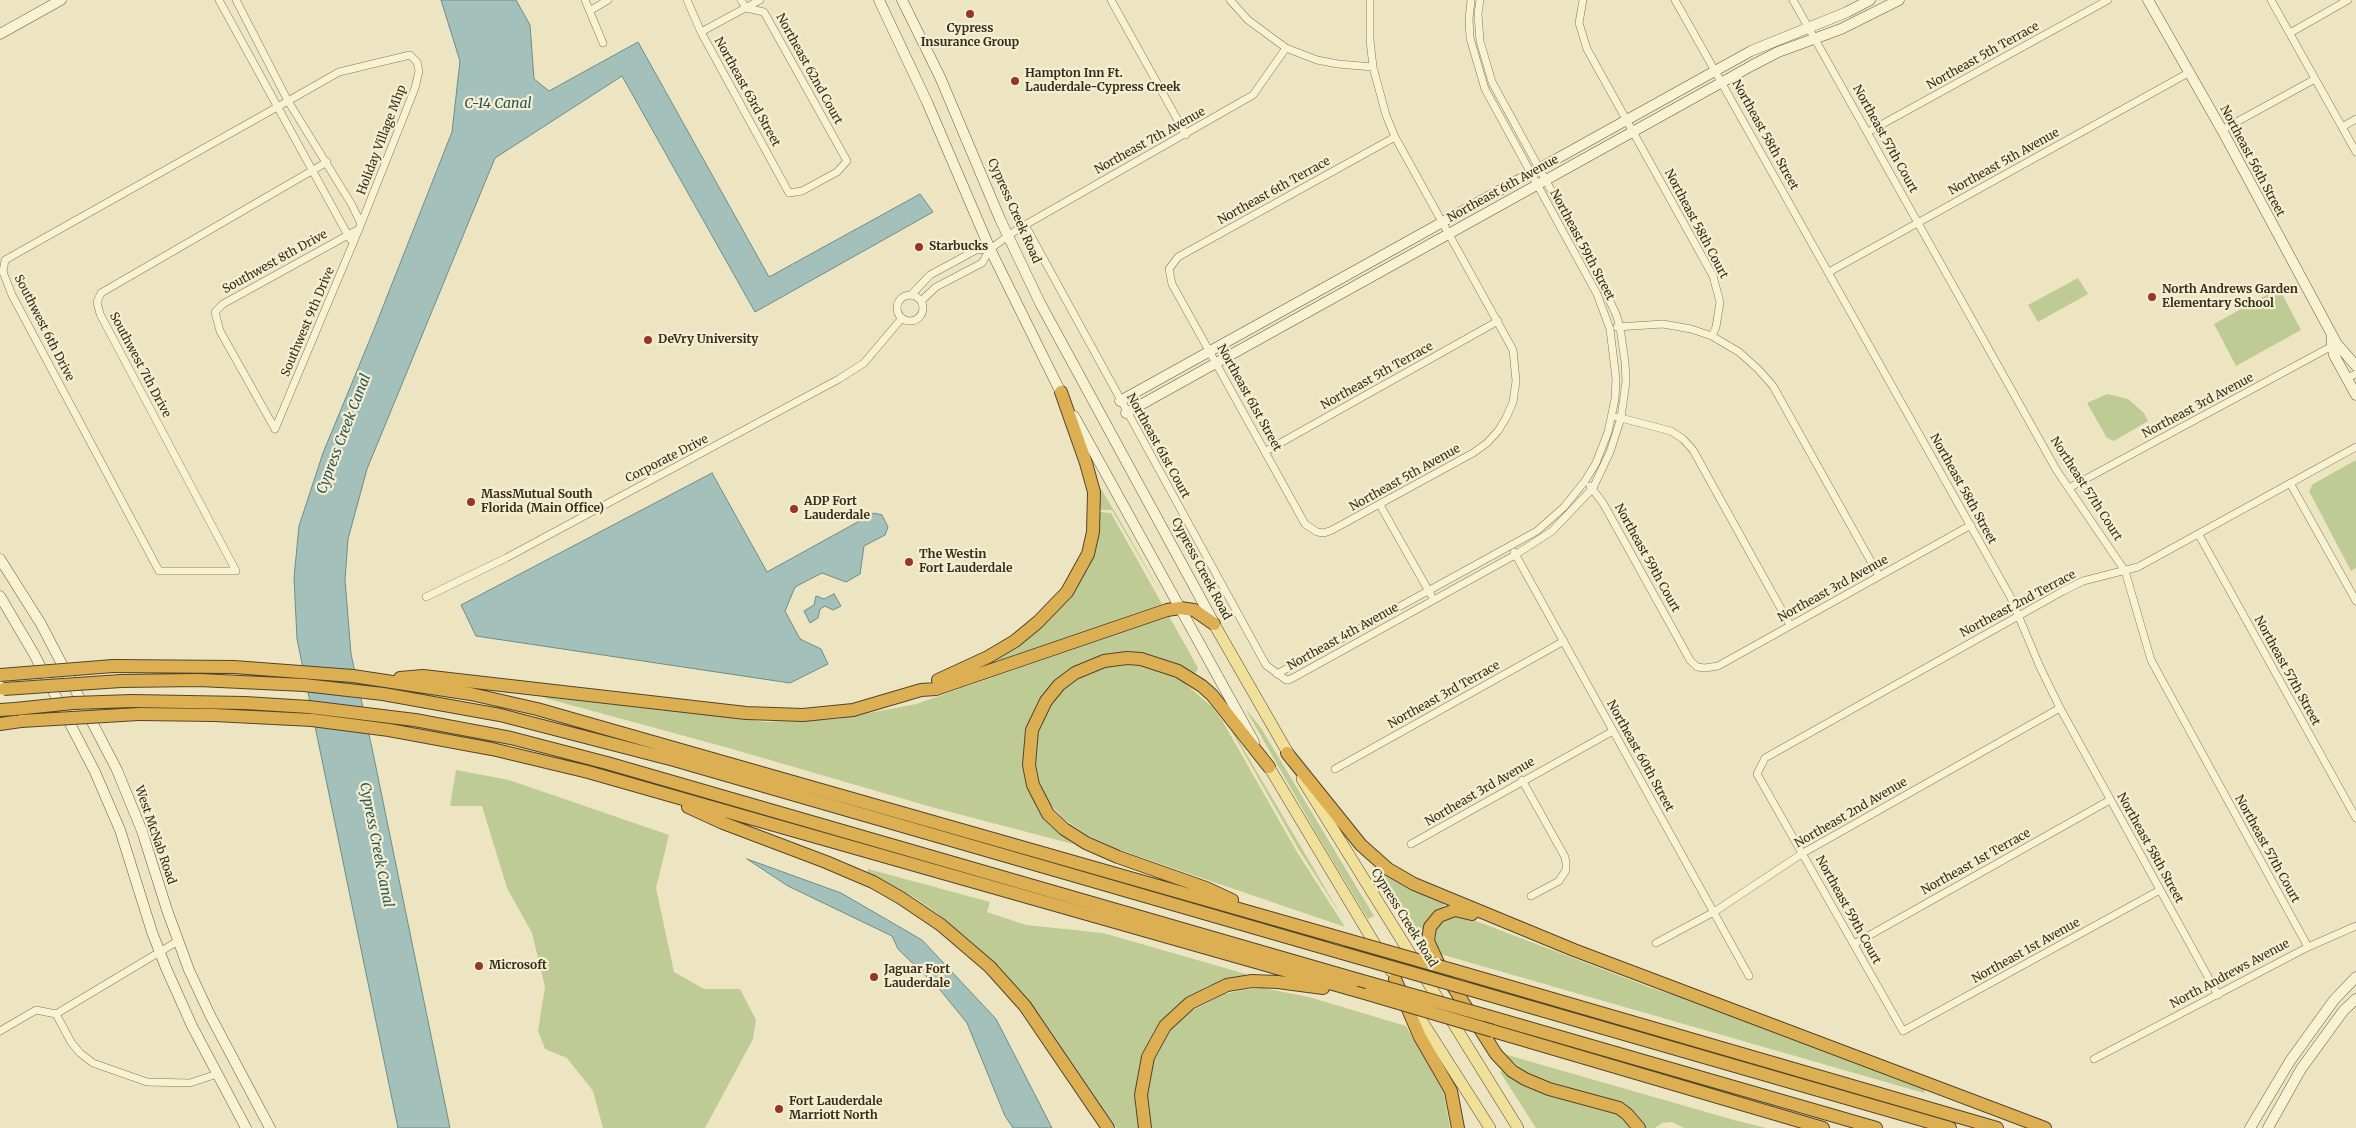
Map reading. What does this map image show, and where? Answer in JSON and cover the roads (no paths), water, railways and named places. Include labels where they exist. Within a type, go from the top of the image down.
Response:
[{"type":"highway","points":[[921,690],[933,682],[988,657],[1027,631],[1059,601],[1083,564],[1093,532],[1094,492],[1061,392]]},
{"type":"highway","points":[[379,679],[423,676],[723,710],[787,715],[853,710],[921,690],[936,689],[1158,612],[1180,608],[1194,610],[1214,624]]},
{"type":"highway","points":[[1269,767],[1216,700],[1202,686],[1178,671],[1141,659],[1127,658],[1104,661],[1084,668],[1068,678],[1053,692],[1041,710],[1030,741],[1029,764],[1038,796],[1048,814],[1074,836],[1118,857],[1206,888],[1274,918]]},
{"type":"highway","points":[[0,675],[113,666],[277,669],[379,679],[471,694],[570,717],[1274,918],[1997,1128]]},
{"type":"highway","points":[[2,689],[120,681],[199,680],[279,684],[382,694],[490,713],[601,740],[1950,1128]]},
{"type":"highway","points":[[0,710],[132,701],[283,705],[387,717],[481,732],[600,761],[1876,1128]]},
{"type":"highway","points":[[0,724],[139,714],[287,718],[389,730],[525,756],[652,790],[1368,994],[1823,1128]]},
{"type":"highway","points":[[1287,753],[1361,845],[1388,869],[1414,884],[1527,931],[2045,1128]]},
{"type":"highway","points":[[652,790],[723,823],[873,882],[941,925],[990,967],[1025,1006],[1108,1128]]},
{"type":"highway","points":[[1527,931],[1455,910],[1443,913],[1436,919],[1430,927],[1428,936],[1430,946],[1438,963],[1496,1054],[1506,1066],[1533,1083],[1623,1110],[1639,1128]]},
{"type":"highway","points":[[1396,979],[1420,1036],[1448,1085],[1454,1103],[1458,1128]]},
{"type":"highway","points":[[1145,1128],[1140,1095],[1148,1057],[1172,1017],[1199,996],[1227,985],[1267,981],[1368,994]]},
{"type":"main road","points":[[0,34],[61,0]]},
{"type":"main road","points":[[878,0],[927,102],[990,249],[1061,392],[1269,767],[1396,979],[1490,1128]]},
{"type":"main road","name":"Cypress Creek Road","points":[[902,0],[952,103],[1008,236],[1059,340],[1214,624],[1287,753],[1350,858],[1518,1128]]},
{"type":"main road","name":"Northeast 6th Avenue","points":[[1120,401],[1716,70],[1771,42],[1847,12],[1870,0]]},
{"type":"main road","name":"Northeast 6th Avenue","points":[[1126,413],[1722,81],[1778,52],[1815,40],[1899,0]]},
{"type":"main road","name":"Northeast 56th Street","points":[[2148,0],[2222,130],[2334,342],[2342,368],[2352,376],[2356,395]]},
{"type":"main road","name":"Northeast 56th Street","points":[[2334,342],[2355,363]]},
{"type":"main road","name":"West McNab Road","points":[[0,559],[41,624],[117,770],[142,831],[178,941],[205,1004],[270,1128]]},
{"type":"main road","points":[[0,596],[34,654],[98,779],[120,830],[159,952],[189,1019],[246,1128]]},
{"type":"main road","points":[[2250,1128],[2290,1061],[2334,1000],[2356,977]]},
{"type":"main road","points":[[2268,1128],[2301,1069],[2344,1010],[2356,999]]},
{"type":"street","points":[[219,0],[352,244]]},
{"type":"street","name":"Holiday Village Mhp","points":[[236,0],[288,101],[352,205],[360,227]]},
{"type":"street","points":[[585,0],[591,10],[603,43]]},
{"type":"street","points":[[591,10],[608,0]]},
{"type":"street","name":"Northeast 63rd Street","points":[[686,0],[701,32],[789,194]]},
{"type":"street","points":[[741,0],[746,8]]},
{"type":"street","points":[[701,32],[760,0]]},
{"type":"street","points":[[1110,0],[1186,134]]},
{"type":"street","points":[[1230,0],[1248,20],[1286,48],[1317,60],[1373,67]]},
{"type":"street","points":[[1370,0],[1370,40],[1373,67],[1395,137],[1498,321]]},
{"type":"street","name":"Northeast 59th Street","points":[[1471,0],[1470,38],[1478,72],[1485,89],[1534,170]]},
{"type":"street","name":"Northeast 59th Street","points":[[1480,0],[1479,28],[1488,73],[1534,170],[1598,294],[1610,329],[1616,379],[1612,416]]},
{"type":"street","name":"Northeast 58th Court","points":[[1583,0],[1579,23],[1587,49],[1713,276],[1720,302],[1716,327],[1712,336]]},
{"type":"street","name":"Northeast 58th Street","points":[[1675,0],[1971,524],[2020,616],[2040,667],[2060,708],[2218,995]]},
{"type":"street","name":"Northeast 57th Court","points":[[1793,0],[2057,471],[2125,571],[2151,660],[2308,947]]},
{"type":"street","name":"Northeast 5th Terrace","points":[[1868,132],[2108,0]]},
{"type":"street","points":[[2271,0],[2356,152]]},
{"type":"street","points":[[2290,33],[2348,0]]},
{"type":"street","name":"Northeast 62nd Court","points":[[746,8],[764,12],[847,162],[838,172],[802,191],[789,194]]},
{"type":"street","name":"Northeast 7th Avenue","points":[[1008,236],[1253,95],[1286,48]]},
{"type":"street","name":"Holiday Village Mhp","points":[[288,101],[339,72],[410,55],[418,62],[419,71],[397,134],[360,227]]},
{"type":"street","name":"Northeast 5th Avenue","points":[[1829,272],[2190,72]]},
{"type":"street","points":[[2222,130],[2315,79]]},
{"type":"street","name":"Southwest 6th Drive","points":[[236,571],[158,571],[12,295],[3,272],[5,260],[288,101]]},
{"type":"street","points":[[2342,126],[2356,119]]},
{"type":"street","name":"Northeast 6th Terrace","points":[[1169,269],[1178,257],[1395,137]]},
{"type":"street","name":"Southwest 7th Drive","points":[[236,571],[100,314],[97,302],[101,293],[106,289],[326,162]]},
{"type":"street","name":"Northeast 59th Street","points":[[1540,182],[1608,294],[1620,327],[1626,381],[1621,418]]},
{"type":"street","name":"Northeast 61st Court","points":[[1025,225],[1126,413],[1266,665],[1277,674]]},
{"type":"street","name":"Southwest 8th Drive","points":[[275,429],[220,331],[215,312],[223,304],[360,227]]},
{"type":"street","name":"Southwest 9th Drive","points":[[275,429],[360,227]]},
{"type":"street","points":[[921,301],[936,287],[982,263],[990,249],[1008,236]]},
{"type":"street","points":[[911,295],[921,301],[923,309],[920,316],[909,321],[902,318],[898,312],[898,303],[903,297],[911,295],[930,275],[976,250],[990,249]]},
{"type":"street","name":"Northeast 61st Street","points":[[1169,269],[1172,284],[1305,524],[1317,532]]},
{"type":"street","name":"Corporate Drive","points":[[426,597],[489,567],[839,379],[864,364],[902,318]]},
{"type":"street","name":"Northeast 5th Terrace","points":[[1266,451],[1498,321]]},
{"type":"street","name":"Northeast 5th Avenue","points":[[1317,532],[1324,533],[1332,530],[1380,505],[1473,453],[1498,431],[1513,402],[1516,381],[1512,350],[1498,321]]},
{"type":"street","points":[[1610,329],[1663,324],[1690,329],[1712,336],[1739,352],[1758,369],[1773,386],[1879,576]]},
{"type":"street","name":"Northeast 3rd Avenue","points":[[2069,488],[2334,342]]},
{"type":"street","points":[[2342,368],[2355,363]]},
{"type":"street","points":[[1612,416],[1671,431],[1683,439],[1693,450],[1790,625]]},
{"type":"street","name":"Northeast 4th Avenue","points":[[1612,416],[1602,448],[1585,481],[1550,521],[1511,546],[1429,592],[1277,674],[1286,680],[1291,679],[1515,554],[1552,531],[1593,488],[1610,452],[1621,418]]},
{"type":"street","name":"Northeast 2nd Terrace","points":[[1757,774],[1764,758],[2083,581],[2138,568],[2356,447]]},
{"type":"street","name":"Northeast 59th Court","points":[[1585,481],[1593,488],[1603,503],[1690,660],[1697,666],[1705,668]]},
{"type":"street","points":[[2290,483],[2356,601]]},
{"type":"street","points":[[1380,505],[1433,600]]},
{"type":"street","name":"Northeast 3rd Avenue","points":[[1705,668],[1718,666],[1971,524]]},
{"type":"street","name":"Northeast 57th Street","points":[[2199,535],[2356,818]]},
{"type":"street","name":"Northeast 60th Street","points":[[1511,546],[1749,976]]},
{"type":"street","name":"Northeast 3rd Terrace","points":[[1335,770],[1564,641]]},
{"type":"street","name":"Northeast 2nd Avenue","points":[[1656,943],[1714,912],[1803,853],[2060,708]]},
{"type":"street","name":"Northeast 3rd Avenue","points":[[1411,844],[1522,780],[1613,731]]},
{"type":"street","name":"Northeast 59th Court","points":[[1757,774],[1903,1031]]},
{"type":"street","points":[[1522,780],[1565,857],[1566,870],[1559,881],[1531,896]]},
{"type":"street","name":"Northeast 1st Terrace","points":[[1854,944],[2110,800]]},
{"type":"street","name":"Northeast 1st Avenue","points":[[1903,1031],[2160,890]]},
{"type":"street","name":"North Andrews Avenue","points":[[2094,1058],[2308,947],[2356,926]]},
{"type":"street","points":[[0,1031],[36,1010],[56,1014],[178,941]]},
{"type":"street","points":[[56,1014],[71,1042],[80,1053],[93,1063],[147,1082],[190,1083],[217,1074]]},
{"type":"water","name":"C-14 Canal","points":[[441,0],[516,0],[530,25],[534,79],[549,91],[638,42],[769,277],[920,194],[933,212],[755,312],[622,76],[495,158],[367,469],[348,539],[345,580],[351,654],[450,1128],[398,1128],[297,639],[294,578],[299,526],[323,453],[452,132],[460,61]]},
{"type":"water","points":[[712,473],[767,572],[874,513],[882,515],[888,527],[885,535],[864,546],[860,574],[846,582],[822,573],[795,587],[785,611],[800,639],[821,649],[828,664],[790,683],[476,636],[461,605]]},
{"type":"water","points":[[834,594],[841,606],[833,610],[825,606],[820,609],[818,618],[810,623],[804,611],[814,605],[816,596],[824,599]]},
{"type":"water","points":[[747,859],[841,893],[922,940],[996,1019],[1052,1128],[1013,1128],[1005,1116],[967,1023],[941,991],[898,949],[892,936],[788,886]]},
{"type":"place","name":"Cypress Insurance Group","points":[[970,14]]},
{"type":"place","name":"Hampton Inn Ft. Lauderdale-Cypress Creek","points":[[1015,81]]},
{"type":"place","name":"Starbucks","points":[[919,247]]},
{"type":"place","name":"North Andrews Garden Elementary School","points":[[2152,297]]},
{"type":"place","name":"DeVry University","points":[[648,340]]},
{"type":"place","name":"MassMutual South Florida (Main Office)","points":[[471,502]]},
{"type":"place","name":"ADP Fort Lauderdale","points":[[794,509]]},
{"type":"place","name":"The Westin Fort Lauderdale","points":[[909,562]]},
{"type":"place","name":"Microsoft","points":[[479,966]]},
{"type":"place","name":"Jaguar Fort Lauderdale","points":[[874,977]]},
{"type":"place","name":"Fort Lauderdale Marriott North","points":[[779,1109]]},
{"type":"water label","name":"Cypress Creek Canal","points":[[344,434]]},
{"type":"water label","name":"Cypress Creek Canal","points":[[376,845]]}]
